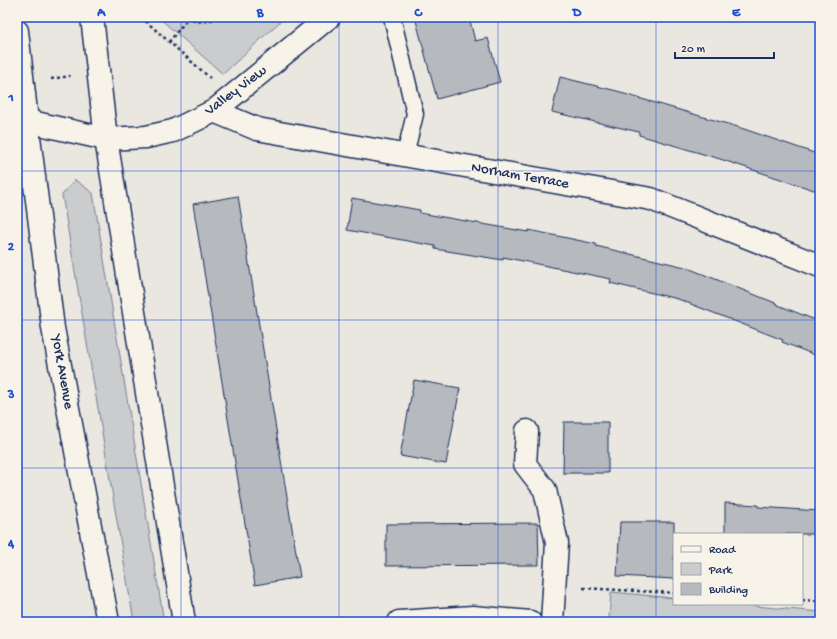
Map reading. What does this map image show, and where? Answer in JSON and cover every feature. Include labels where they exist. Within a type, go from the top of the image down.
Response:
[{"type":"main road","points":[[92,17],[106,140],[184,622]]},
{"type":"main road","name":"Valley View","points":[[106,140],[146,137],[173,131],[214,111],[329,17]]},
{"type":"main road","name":"York Avenue","points":[[17,31],[23,84],[22,122],[53,328],[108,622]]},
{"type":"main road","name":"Norham Terrace","points":[[214,111],[257,129],[651,199],[820,266]]},
{"type":"main road","points":[[22,122],[106,140]]},
{"type":"main road","points":[[527,431],[526,464],[545,490],[557,543],[552,622]]},
{"type":"main road","points":[[399,622],[473,617],[530,622]]},
{"type":"lane","points":[[392,17],[415,114],[405,155]]},
{"type":"path","points":[[141,17],[232,97]]},
{"type":"path","points":[[169,42],[188,17],[196,21],[204,22],[218,17]]},
{"type":"path","points":[[23,84],[98,72]]},
{"type":"path","points":[[554,586],[673,593]]},
{"type":"path","points":[[803,600],[820,601]]},
{"type":"green space","points":[[158,17],[285,17],[223,74]]},
{"type":"green space","points":[[75,180],[93,193],[164,622],[134,622],[62,195]]},
{"type":"green space","points":[[611,592],[673,598],[673,605],[744,605],[820,612],[820,622],[618,622],[609,618]]},
{"type":"building","points":[[415,17],[469,17],[475,41],[488,38],[500,82],[437,99]]},
{"type":"building","points":[[560,77],[621,92],[738,127],[820,155],[820,192],[720,159],[639,135],[639,132],[552,112]]},
{"type":"building","points":[[238,196],[300,577],[255,585],[193,204]]},
{"type":"building","points":[[352,198],[420,210],[420,213],[528,232],[529,230],[596,244],[596,246],[685,267],[820,322],[820,357],[782,342],[783,340],[678,299],[610,283],[611,279],[503,257],[503,260],[435,249],[435,246],[347,230]]},
{"type":"building","points":[[414,380],[460,388],[446,464],[400,456]]},
{"type":"building","points":[[564,422],[608,422],[608,473],[563,473]]},
{"type":"building","points":[[725,503],[758,505],[758,507],[820,511],[820,534],[725,533]]},
{"type":"building","points":[[620,522],[674,522],[673,579],[617,576]]},
{"type":"building","points":[[538,523],[539,565],[386,566],[386,524]]}]
